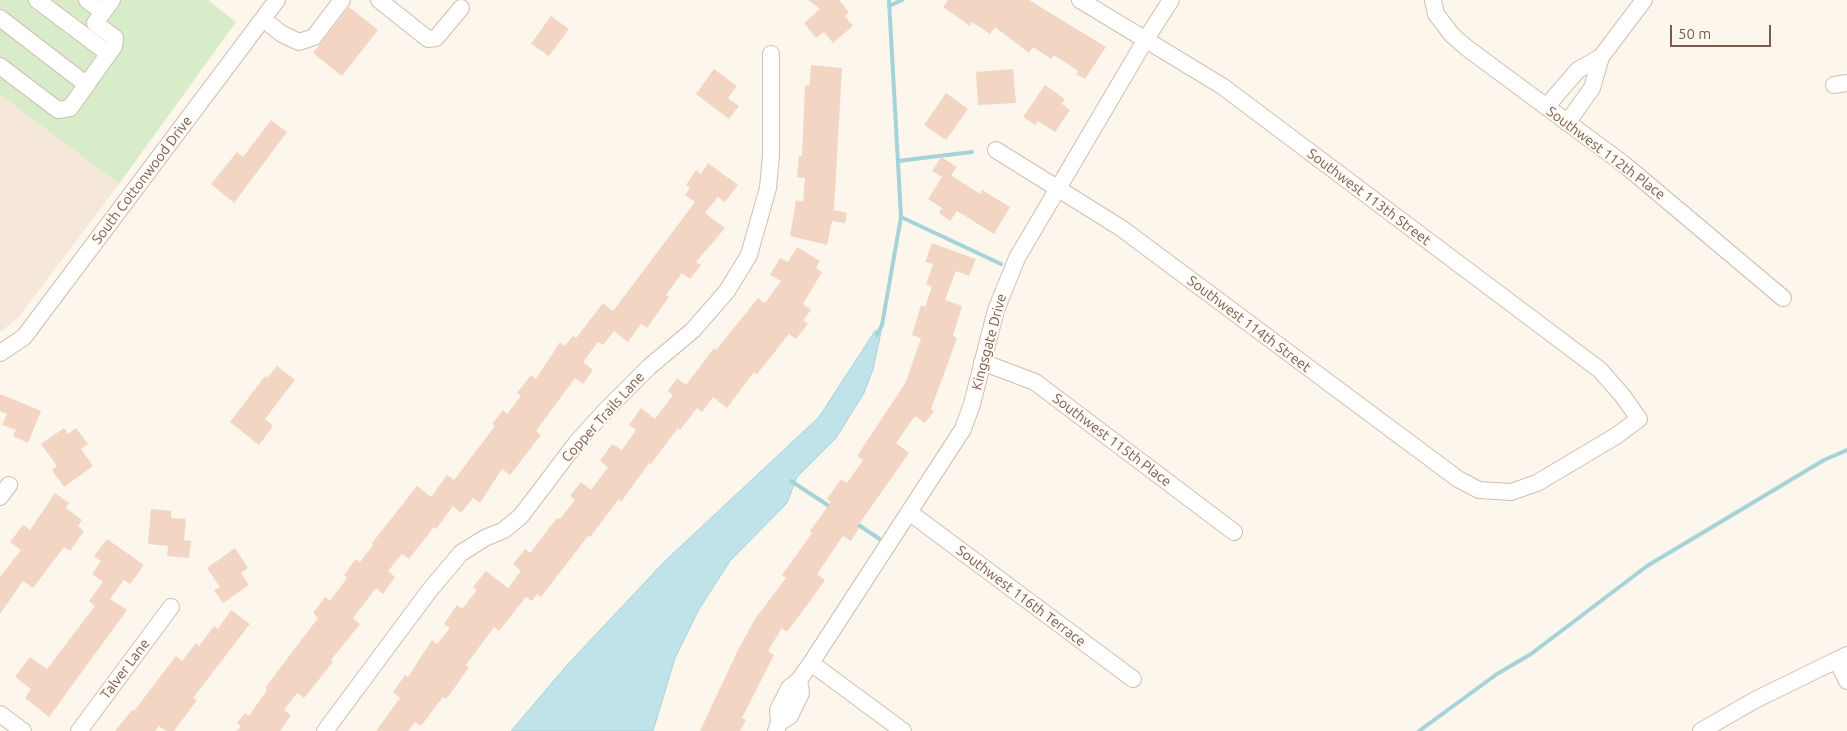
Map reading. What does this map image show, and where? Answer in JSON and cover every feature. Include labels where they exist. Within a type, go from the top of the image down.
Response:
[{"type":"street","points":[[37,0],[109,54]]},
{"type":"street","points":[[0,66],[58,110],[70,108],[114,46],[114,38],[95,23],[107,6],[87,0]]},
{"type":"street","name":"South Cottonwood Drive","points":[[0,353],[24,337],[277,0]]},
{"type":"street","points":[[262,19],[282,34],[298,42],[314,37],[342,0]]},
{"type":"street","points":[[379,0],[428,39],[436,38],[461,8]]},
{"type":"street","name":"Southwest 113th Street","points":[[1080,0],[1222,86],[1607,376],[1639,419],[1616,436],[1537,483],[1503,493]]},
{"type":"street","name":"Kingsgate Drive","points":[[777,727],[790,716],[801,693],[799,680],[962,429],[972,404],[1004,284],[1058,188],[1171,0]]},
{"type":"street","points":[[1546,107],[1578,70],[1600,57],[1644,0]]},
{"type":"street","name":"Southwest 112th Place","points":[[1430,2],[1452,35],[1668,200],[1783,298]]},
{"type":"street","points":[[0,18],[87,85]]},
{"type":"street","name":"Copper Trails Lane","points":[[325,731],[460,553],[478,541],[504,530],[521,516],[577,442],[607,409],[648,367],[693,330],[727,291],[750,255],[756,239],[768,188],[771,155],[771,54]]},
{"type":"street","points":[[1566,122],[1592,88],[1600,57]]},
{"type":"street","name":"Southwest 114th Street","points":[[996,150],[1058,188],[1147,247],[1458,479],[1479,490],[1503,493]]},
{"type":"street","name":"Southwest 115th Place","points":[[982,362],[1024,377],[1046,390],[1234,532]]},
{"type":"street","name":"Southwest 116th Terrace","points":[[909,512],[1133,679]]},
{"type":"street","name":"Talver Lane","points":[[79,731],[171,607]]},
{"type":"street","points":[[1701,731],[1755,700],[1842,658],[1847,681]]},
{"type":"street","points":[[811,663],[903,731]]},
{"type":"street","points":[[0,714],[24,731]]},
{"type":"shaded area","points":[[0,95],[119,184],[18,318],[0,332]]},
{"type":"green space","points":[[0,0],[208,0],[236,22],[119,184],[0,95]]},
{"type":"water","points":[[875,331],[881,332],[873,369],[864,393],[836,438],[797,477],[787,503],[730,561],[699,609],[675,658],[653,731],[511,731],[568,664],[665,561],[819,417]]},
{"type":"building","points":[[808,0],[839,0],[849,12],[845,16],[853,26],[833,43],[824,32],[816,38],[804,23],[820,9]]},
{"type":"building","points":[[948,0],[1029,0],[1106,47],[1085,79],[1076,74],[1078,71],[1054,55],[1051,59],[1033,47],[1029,53],[995,27],[990,34],[972,22],[970,26],[943,7]]},
{"type":"building","points":[[349,7],[378,30],[342,76],[313,53]]},
{"type":"building","points":[[551,16],[569,29],[549,56],[531,44]]},
{"type":"building","points":[[811,65],[842,68],[834,210],[847,213],[845,223],[832,221],[827,245],[790,236],[796,200],[803,202],[805,178],[797,177],[799,156],[802,156],[805,85],[809,86]]},
{"type":"building","points":[[714,69],[737,86],[728,98],[739,106],[729,119],[696,94]]},
{"type":"building","points":[[1013,69],[1016,103],[978,105],[976,72]]},
{"type":"building","points":[[1045,85],[1065,99],[1062,104],[1070,110],[1055,132],[1038,121],[1035,125],[1023,117]]},
{"type":"building","points":[[946,93],[968,109],[946,140],[924,125]]},
{"type":"building","points":[[271,120],[287,132],[234,203],[211,184],[237,152],[243,157]]},
{"type":"building","points":[[941,157],[957,167],[951,175],[980,194],[982,190],[1010,207],[994,234],[957,211],[950,221],[939,213],[942,208],[928,199],[942,177],[932,171]]},
{"type":"building","points":[[708,163],[738,185],[725,202],[718,197],[705,213],[725,228],[696,262],[701,265],[690,279],[682,273],[666,295],[669,297],[647,328],[641,324],[628,342],[614,331],[603,345],[598,342],[583,362],[593,370],[583,384],[575,378],[536,431],[541,435],[510,475],[502,469],[480,503],[473,498],[461,513],[453,506],[436,529],[434,527],[409,559],[402,554],[388,571],[395,577],[383,594],[376,588],[353,618],[360,624],[331,660],[333,662],[304,698],[297,693],[284,710],[291,715],[280,731],[236,731],[241,726],[237,723],[245,713],[249,716],[267,690],[265,688],[318,618],[313,613],[325,597],[330,601],[347,578],[344,575],[356,559],[360,562],[373,545],[372,543],[417,486],[431,497],[447,475],[454,480],[495,426],[492,424],[503,410],[507,414],[521,396],[517,393],[531,375],[536,379],[560,342],[565,346],[573,336],[576,338],[603,303],[613,311],[695,202],[685,195],[690,188],[686,185],[696,170],[701,174]]},
{"type":"building","points":[[932,243],[976,259],[969,276],[956,271],[945,300],[962,306],[953,336],[957,338],[931,409],[934,411],[925,423],[915,416],[896,443],[909,453],[857,527],[859,528],[851,541],[843,536],[817,574],[825,580],[787,632],[782,628],[768,651],[774,655],[742,718],[746,720],[740,731],[700,731],[737,652],[755,619],[786,578],[782,575],[812,533],[810,531],[831,502],[827,499],[841,479],[847,483],[863,460],[857,456],[906,382],[921,338],[912,335],[921,305],[925,307],[932,287],[926,284],[933,264],[925,262]]},
{"type":"building","points":[[797,247],[820,261],[816,268],[822,272],[803,304],[811,310],[803,320],[808,324],[796,339],[789,334],[757,374],[754,372],[727,408],[713,397],[702,412],[697,408],[680,430],[678,428],[651,464],[649,463],[621,502],[619,499],[590,537],[588,536],[541,597],[537,594],[532,601],[526,597],[499,631],[494,627],[466,665],[469,667],[456,686],[446,699],[443,697],[421,726],[415,722],[408,731],[376,731],[400,698],[393,692],[405,675],[408,677],[432,640],[437,644],[450,628],[444,624],[457,605],[462,609],[477,590],[473,587],[486,571],[508,588],[521,571],[513,564],[525,549],[530,553],[557,518],[560,519],[575,500],[570,496],[581,482],[591,490],[608,467],[600,461],[612,444],[622,450],[636,430],[629,425],[641,408],[655,419],[673,395],[668,391],[677,378],[686,385],[714,348],[716,350],[758,298],[765,303],[781,281],[770,275],[780,258],[788,262]]},
{"type":"building","points":[[277,366],[295,380],[265,419],[273,426],[259,445],[230,422],[265,376],[267,378]]},
{"type":"building","points":[[0,394],[41,411],[28,443],[13,436],[16,430],[2,425],[7,414],[0,411]]},
{"type":"building","points":[[64,428],[68,434],[76,428],[88,444],[81,449],[93,466],[64,487],[52,470],[57,466],[41,444]]},
{"type":"building","points":[[55,493],[69,503],[66,508],[82,520],[78,526],[84,531],[70,551],[64,547],[33,588],[23,581],[0,614],[0,577],[21,550],[10,542],[23,525],[30,530]]},
{"type":"building","points":[[151,509],[171,511],[171,518],[186,519],[184,540],[191,541],[189,558],[167,556],[168,546],[148,544]]},
{"type":"building","points":[[107,539],[144,565],[130,584],[124,580],[110,599],[127,610],[49,717],[25,698],[31,689],[15,677],[30,657],[47,669],[95,606],[89,601],[103,582],[92,574],[101,561],[94,556]]},
{"type":"building","points":[[235,548],[248,568],[241,573],[249,585],[223,603],[214,590],[220,587],[207,568]]},
{"type":"building","points":[[231,610],[250,624],[193,698],[197,700],[174,731],[166,731],[159,726],[155,731],[115,731],[132,710],[134,711],[176,656],[182,661],[196,643],[199,646],[214,626],[218,629]]},
{"type":"waterway","points":[[877,335],[882,325],[901,217],[889,0]]},
{"type":"waterway","points":[[889,6],[902,0]]},
{"type":"waterway","points":[[898,161],[972,152]]},
{"type":"waterway","points":[[901,217],[1001,264]]},
{"type":"waterway","points":[[1419,731],[1497,674],[1531,654],[1647,566],[1824,460],[1847,450]]},
{"type":"waterway","points":[[791,481],[832,508]]},
{"type":"waterway","points":[[854,522],[884,542]]}]
